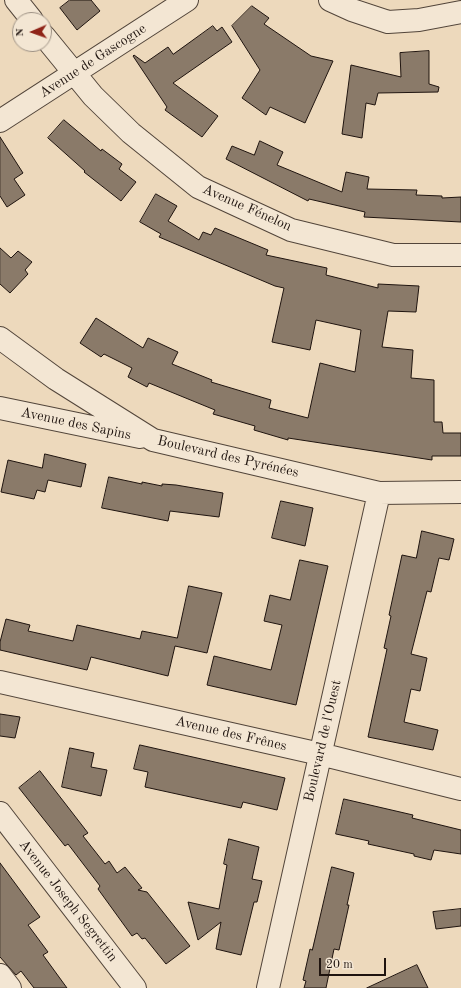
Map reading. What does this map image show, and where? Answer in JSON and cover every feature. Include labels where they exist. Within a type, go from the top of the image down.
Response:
[{"type":"street","points":[[16,0],[26,12]]},
{"type":"street","name":"Avenue de Gascogne","points":[[0,121],[187,0]]},
{"type":"street","points":[[330,0],[352,10],[388,22],[419,20],[461,12]]},
{"type":"street","name":"Avenue Fénelon","points":[[52,46],[74,73],[131,133],[198,187],[299,232],[393,255],[461,255]]},
{"type":"street","name":"Boulevard des Pyrénées","points":[[0,338],[56,379],[153,440],[379,493],[461,492]]},
{"type":"street","name":"Avenue des Sapins","points":[[0,408],[153,440]]},
{"type":"street","name":"Boulevard de l'Ouest","points":[[268,988],[379,493]]},
{"type":"street","name":"Avenue des Frênes","points":[[0,682],[320,754],[461,789]]},
{"type":"street","name":"Avenue Joseph Segrettin","points":[[0,813],[135,988]]},
{"type":"street","points":[[0,975],[10,988]]},
{"type":"building","points":[[70,0],[91,0],[100,11],[77,30],[60,8]]},
{"type":"building","points":[[252,6],[269,18],[264,24],[311,56],[333,61],[305,123],[270,107],[266,115],[242,98],[260,70],[232,26]]},
{"type":"building","points":[[213,26],[217,31],[222,27],[232,42],[173,83],[218,116],[202,137],[165,110],[167,107],[133,56],[134,55],[145,63],[168,47],[173,54]]},
{"type":"building","points":[[429,51],[429,84],[439,87],[438,92],[378,93],[375,105],[366,103],[362,138],[342,134],[351,65],[401,77],[400,53]]},
{"type":"building","points":[[64,120],[101,151],[102,149],[122,164],[119,169],[136,182],[121,201],[84,172],[85,171],[48,138]]},
{"type":"building","points":[[0,137],[23,173],[14,179],[25,195],[7,207],[0,196]]},
{"type":"building","points":[[260,141],[283,152],[277,165],[342,192],[346,172],[369,177],[367,189],[417,190],[416,195],[442,196],[442,198],[461,197],[461,222],[364,217],[365,212],[309,199],[308,201],[226,159],[232,146],[254,155]]},
{"type":"building","points":[[156,194],[177,206],[168,221],[199,240],[203,232],[211,235],[215,228],[268,250],[266,255],[327,268],[326,275],[378,288],[378,284],[419,286],[416,312],[388,311],[382,347],[413,350],[411,378],[434,380],[434,422],[442,422],[443,433],[461,433],[461,456],[432,456],[432,460],[288,438],[288,440],[254,430],[255,426],[213,414],[215,410],[149,383],[147,387],[128,377],[132,368],[104,354],[101,357],[80,343],[96,318],[143,348],[148,338],[178,352],[172,364],[212,380],[211,382],[271,400],[269,408],[308,418],[320,363],[355,372],[361,330],[316,320],[310,350],[272,342],[284,288],[275,286],[159,237],[161,234],[140,222]]},
{"type":"building","points":[[0,248],[11,258],[18,251],[32,262],[25,270],[28,274],[10,293],[0,284]]},
{"type":"building","points":[[45,454],[86,464],[81,487],[48,480],[45,492],[37,490],[34,499],[1,492],[8,460],[42,468]]},
{"type":"building","points":[[109,477],[142,484],[142,482],[162,486],[162,484],[176,485],[223,493],[219,517],[170,511],[168,521],[102,508]]},
{"type":"building","points":[[281,501],[313,508],[305,546],[272,538]]},
{"type":"building","points":[[422,531],[454,539],[449,560],[439,558],[431,592],[427,591],[411,654],[427,658],[420,691],[411,689],[404,722],[438,730],[433,750],[368,737],[387,649],[384,648],[391,616],[389,615],[402,555],[416,558]]},
{"type":"building","points":[[300,560],[328,566],[296,705],[207,685],[214,656],[271,670],[282,625],[264,621],[270,595],[290,600]]},
{"type":"building","points":[[189,586],[222,593],[207,653],[175,646],[168,676],[91,657],[87,670],[0,650],[0,642],[6,619],[30,625],[28,631],[73,641],[77,625],[140,639],[142,631],[177,638]]},
{"type":"building","points":[[0,714],[20,717],[15,738],[0,736]]},
{"type":"building","points":[[140,745],[285,778],[277,810],[243,802],[241,808],[145,787],[148,772],[134,769]]},
{"type":"building","points":[[70,748],[94,753],[91,767],[107,770],[101,796],[62,787]]},
{"type":"building","points":[[40,771],[88,833],[83,836],[105,864],[109,861],[117,873],[125,867],[142,888],[138,890],[147,892],[190,946],[166,964],[145,938],[142,939],[137,933],[132,936],[98,889],[100,886],[68,844],[65,846],[19,788]]},
{"type":"building","points":[[344,799],[413,815],[412,818],[461,830],[461,854],[434,850],[431,860],[414,856],[414,854],[368,844],[369,841],[336,834]]},
{"type":"building","points":[[229,839],[259,847],[252,879],[262,881],[257,902],[254,902],[241,955],[216,949],[221,922],[198,940],[188,902],[219,909],[227,865],[224,864]]},
{"type":"building","points":[[0,863],[40,917],[28,925],[48,952],[43,955],[67,988],[34,988],[21,971],[16,975],[0,957]]},
{"type":"building","points":[[332,867],[354,873],[347,905],[349,905],[339,950],[334,949],[326,988],[304,988],[306,981],[303,980],[310,949],[312,950]]},
{"type":"building","points":[[461,909],[461,926],[436,929],[433,912]]},
{"type":"building","points":[[417,965],[428,988],[367,988]]}]
